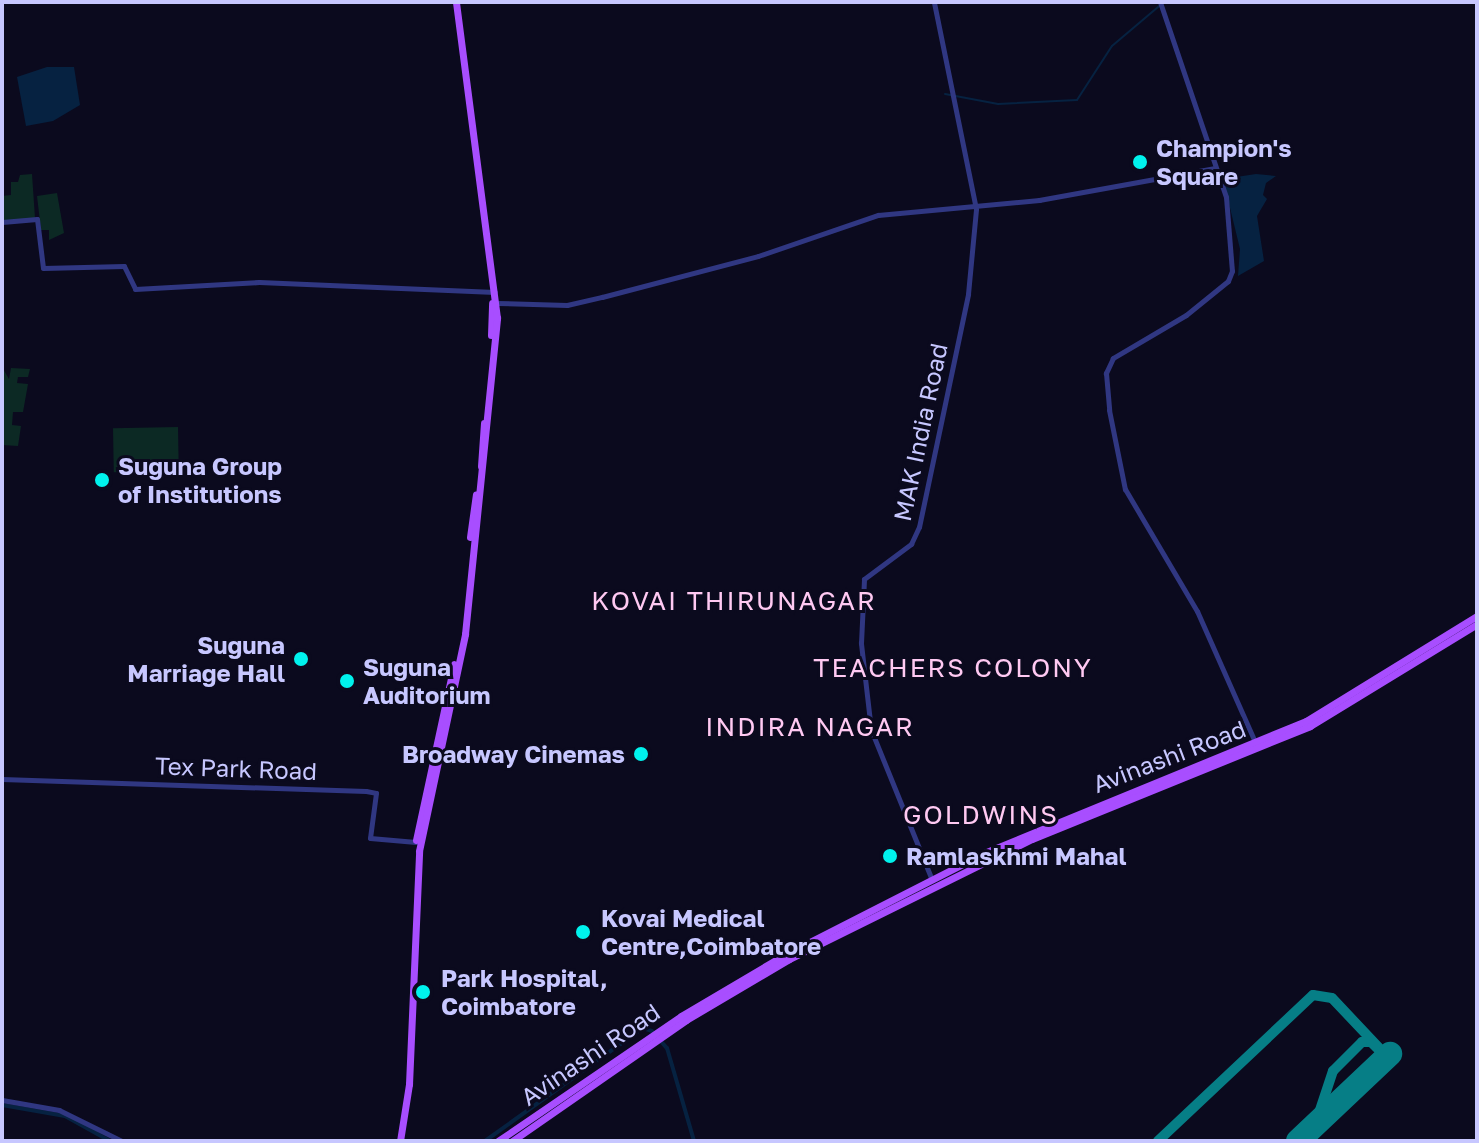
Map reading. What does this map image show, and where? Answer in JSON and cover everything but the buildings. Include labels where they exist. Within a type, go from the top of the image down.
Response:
[{"type":"main road","points":[[418,842],[465,634],[487,457],[497,303],[484,237],[476,133],[456,2]]},
{"type":"main road","points":[[401,1141],[406,1101],[418,813],[461,630],[480,477],[494,292]]},
{"type":"main road","name":"Avinashi Road","points":[[1257,747],[1313,718],[1477,616]]},
{"type":"main road","name":"Avinashi Road","points":[[500,1140],[664,1032],[932,881],[1310,726],[1477,624]]},
{"type":"main road","name":"Avinashi Road","points":[[512,1141],[653,1039]]},
{"type":"street","name":"MAK India Road","points":[[932,881],[881,761],[865,703],[864,579],[911,544],[919,527],[968,294],[976,209],[934,2]]},
{"type":"street","points":[[1162,4],[1215,168],[1232,234],[1228,281],[1186,315],[1113,358],[1106,373],[1125,489],[1197,611],[1257,747]]},
{"type":"street","points":[[497,303],[567,305],[758,256],[878,215],[976,209],[1215,168]]},
{"type":"street","points":[[2,222],[37,219],[43,268],[124,266],[135,289],[269,282],[494,292]]},
{"type":"street","name":"Tex Park Road","points":[[2,779],[366,791],[376,793],[370,838],[418,842]]},
{"type":"street","points":[[2,1100],[59,1110],[122,1141]]},
{"type":"green space","points":[[32,174],[35,218],[2,221],[2,196],[11,195],[11,182],[18,182],[20,175]]},
{"type":"green space","points":[[57,193],[64,233],[49,240],[49,230],[41,230],[37,196]]},
{"type":"green space","points":[[2,367],[9,379],[11,368],[30,369],[28,377],[18,377],[17,383],[28,384],[23,412],[13,412],[12,425],[21,426],[18,446],[2,445]]},
{"type":"green space","points":[[178,427],[179,471],[114,472],[113,428]]},
{"type":"water","points":[[47,67],[74,67],[80,105],[53,121],[26,126],[17,77]]},
{"type":"water","points":[[1256,174],[1276,176],[1266,183],[1263,195],[1267,199],[1257,216],[1264,261],[1238,276],[1240,249],[1223,179]]},
{"type":"waterway","points":[[945,94],[998,104],[1077,100],[1112,46],[1164,2]]},
{"type":"waterway","points":[[485,1141],[643,1028],[652,1031],[667,1048],[694,1141]]},
{"type":"waterway","points":[[2,1105],[65,1116],[110,1141]]},
{"type":"taxiway","points":[[1158,1141],[1313,995],[1332,998],[1380,1049]]},
{"type":"taxiway","points":[[1315,1125],[1333,1071],[1362,1042],[1371,1042],[1382,1053],[1381,1069],[1354,1088]]},
{"type":"runway","points":[[1298,1141],[1390,1054]]},
{"type":"place","name":"Champion's Square","points":[[1140,162]]},
{"type":"place","name":"Suguna Group of Institutions","points":[[102,480]]},
{"type":"place","name":"Suguna Marriage Hall","points":[[301,659]]},
{"type":"place","name":"Suguna Auditorium","points":[[347,681]]},
{"type":"place","name":"Broadway Cinemas","points":[[641,754]]},
{"type":"place","name":"Ramlaskhmi Mahal","points":[[890,856]]},
{"type":"place","name":"Kovai Medical Centre,Coimbatore","points":[[583,932]]},
{"type":"place","name":"Park Hospital, Coimbatore","points":[[423,992]]},
{"type":"district","name":"KOVAI THIRUNAGAR","points":[[734,601]]},
{"type":"district","name":"TEACHERS COLONY","points":[[953,668]]},
{"type":"district","name":"INDIRA NAGAR","points":[[810,727]]},
{"type":"district","name":"GOLDWINS","points":[[981,815]]}]
